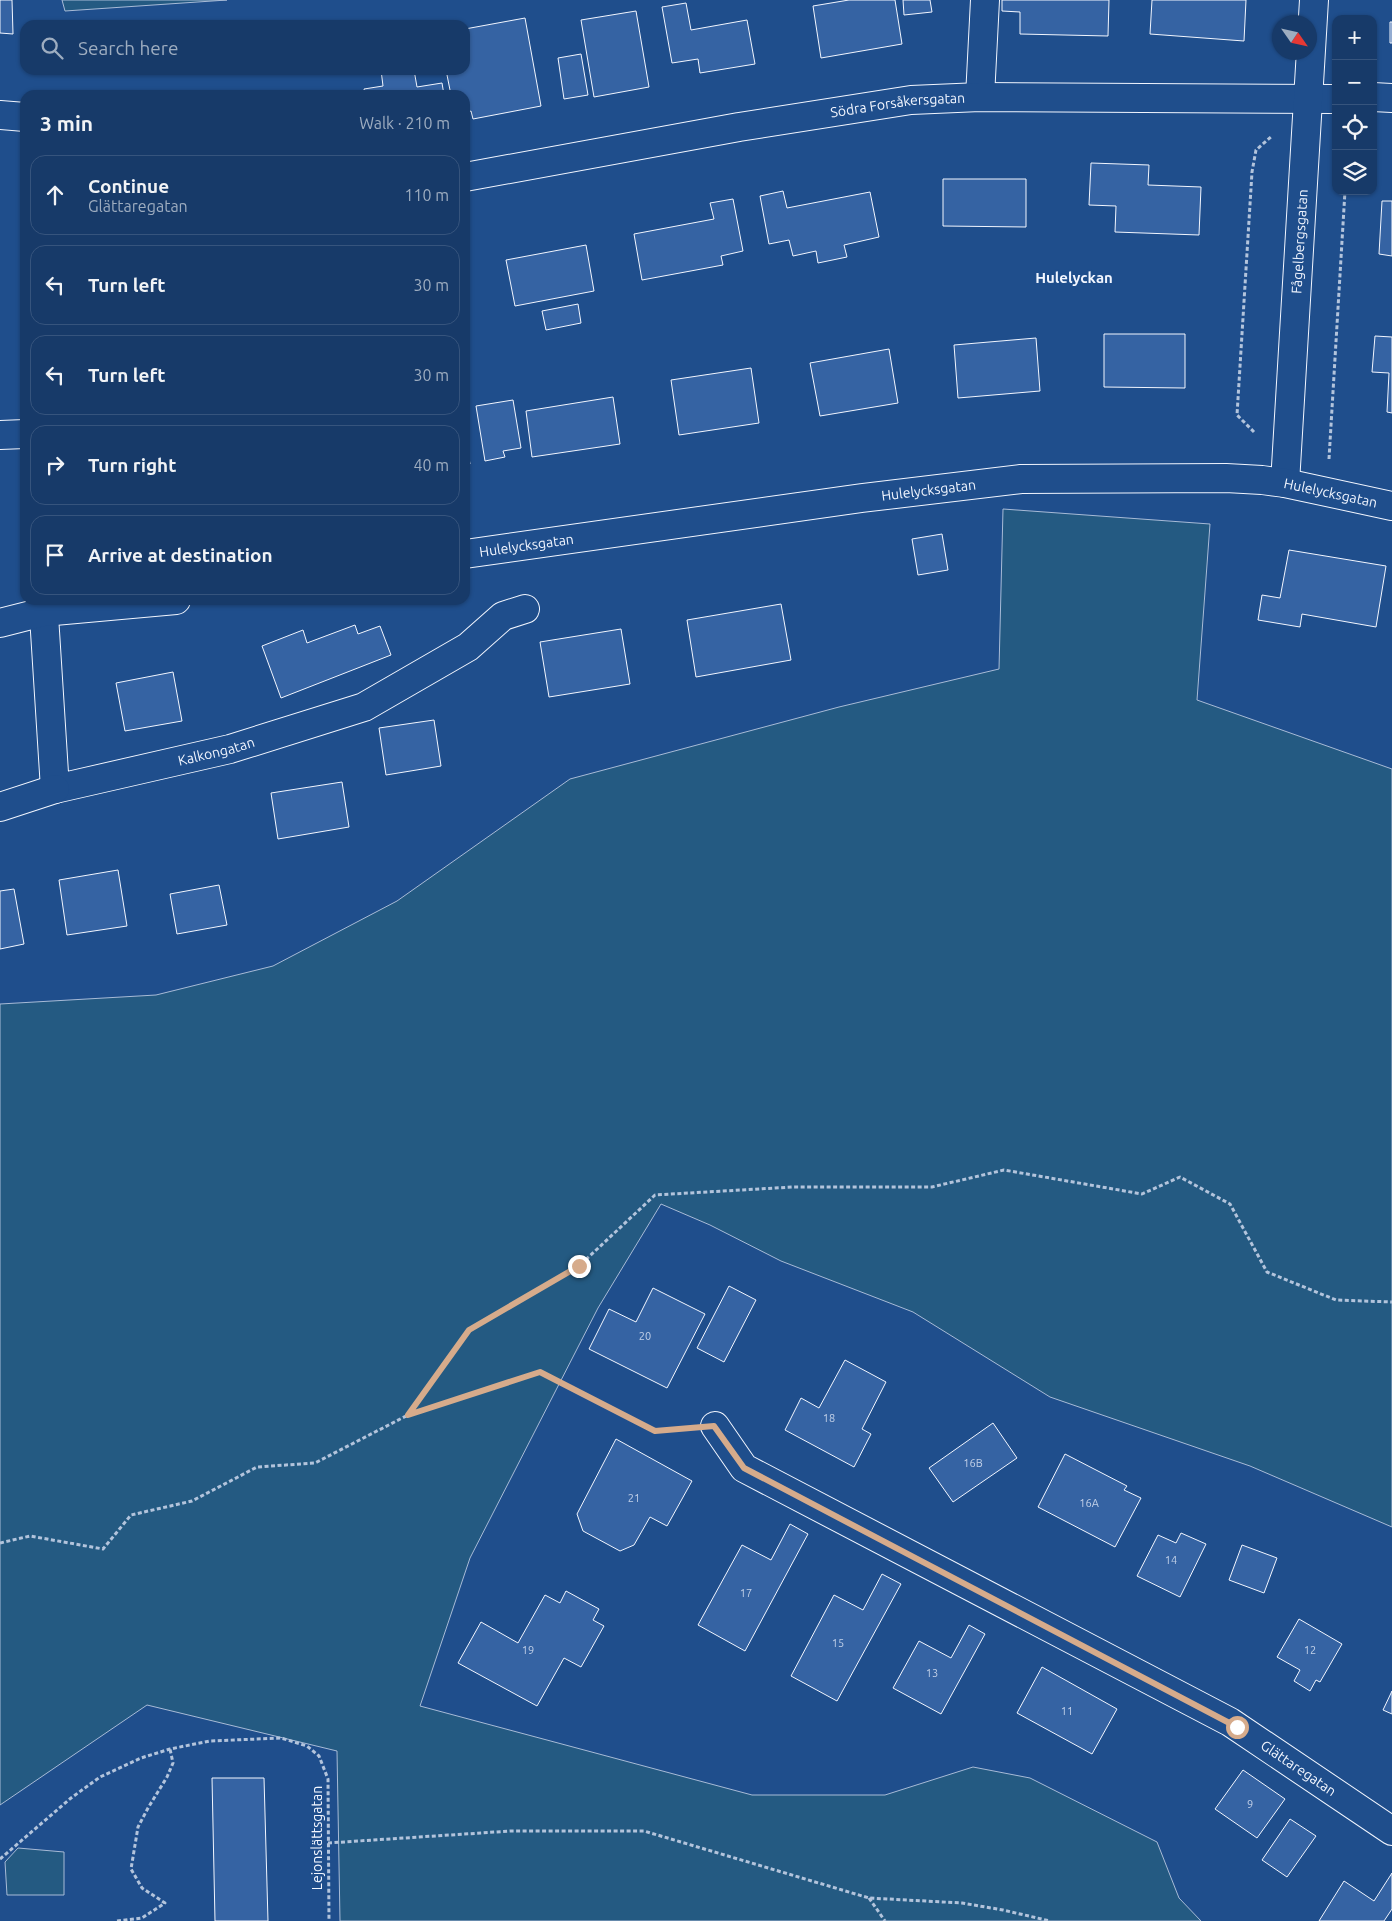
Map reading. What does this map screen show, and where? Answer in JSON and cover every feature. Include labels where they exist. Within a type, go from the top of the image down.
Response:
[{"type":"street","points":[[980,97],[985,0]]},
{"type":"street","name":"Fågelbergsgatan","points":[[1285,483],[1314,0]]},
{"type":"street","name":"Södra Forsåkersgatan","points":[[470,176],[739,127],[911,100],[980,97],[1332,99]]},
{"type":"street","points":[[1377,97],[1392,98]]},
{"type":"street","points":[[0,115],[20,117]]},
{"type":"street","points":[[0,435],[20,434]]},
{"type":"street","name":"Hulelycksgatan","points":[[470,553],[862,498],[1020,479],[1226,478],[1285,483],[1392,506]]},
{"type":"street","points":[[0,623],[43,606],[65,605]]},
{"type":"street","points":[[43,606],[55,789]]},
{"type":"street","name":"Kalkongatan","points":[[0,807],[55,789],[230,749],[364,707],[468,647],[503,616],[525,609]]},
{"type":"street","name":"Glättaregatan","points":[[714,1426],[744,1468],[1230,1722],[1392,1830]]},
{"type":"path","points":[[1257,434],[1237,415],[1252,172],[1256,150],[1278,130]]},
{"type":"path","points":[[1327,492],[1345,195]]},
{"type":"path","points":[[408,1415],[469,1330],[579,1266],[655,1195],[793,1186],[932,1188],[1004,1170],[1142,1194],[1180,1177],[1230,1204],[1267,1272],[1336,1300],[1392,1302]]},
{"type":"path","points":[[0,1543],[30,1536],[103,1549],[131,1515],[192,1501],[257,1467],[315,1463],[408,1415],[540,1372],[655,1431],[714,1426]]},
{"type":"path","name":"Lejonslättsgatan","points":[[0,1859],[71,1798],[100,1777],[141,1758],[170,1749],[210,1741],[281,1738],[307,1746],[319,1756],[328,1779],[329,1921]]},
{"type":"path","points":[[117,1921],[142,1918],[166,1903],[142,1888],[131,1869],[138,1827],[173,1763],[170,1749]]},
{"type":"path","points":[[328,1843],[511,1831],[644,1831],[869,1898],[962,1903],[1050,1921]]},
{"type":"path","points":[[869,1898],[886,1921]]},
{"type":"shaded area","points":[[62,0],[227,0],[65,11]]},
{"type":"shaded area","points":[[1003,509],[1210,524],[1197,700],[1392,769],[1392,1527],[1250,1466],[1050,1397],[913,1312],[781,1261],[710,1225],[661,1204],[598,1308],[470,1558],[420,1706],[752,1795],[885,1795],[973,1767],[1030,1778],[1157,1842],[1179,1898],[1201,1921],[340,1921],[337,1751],[147,1705],[0,1805],[0,1004],[156,995],[273,966],[397,901],[570,779],[839,707],[999,669]]},
{"type":"shaded area","points":[[18,1848],[64,1852],[64,1895],[7,1895],[5,1862]]},
{"type":"building","points":[[0,0],[12,0],[13,34],[0,33]]},
{"type":"building","points":[[849,0],[895,0],[902,44],[821,58],[813,6]]},
{"type":"building","points":[[903,0],[930,0],[932,12],[904,15]]},
{"type":"building","points":[[1002,0],[1109,0],[1108,36],[1020,34],[1020,12],[1002,11]]},
{"type":"building","points":[[1152,0],[1246,0],[1244,41],[1150,34]]},
{"type":"building","points":[[686,3],[691,30],[747,20],[755,64],[700,73],[698,59],[672,63],[662,7]]},
{"type":"building","points":[[636,11],[649,87],[594,97],[581,20]]},
{"type":"building","points":[[525,18],[541,106],[473,119],[470,111],[470,90],[450,90],[447,75],[470,75],[470,28]]},
{"type":"building","points":[[1390,22],[1392,22],[1392,43],[1390,43]]},
{"type":"building","points":[[581,54],[588,95],[564,99],[558,58]]},
{"type":"building","points":[[382,75],[415,75],[417,87],[442,83],[443,90],[364,90],[383,86]]},
{"type":"building","points":[[1091,163],[1149,165],[1148,185],[1201,187],[1199,235],[1115,232],[1116,206],[1089,205]]},
{"type":"building","points":[[943,179],[1026,179],[1026,227],[943,226]]},
{"type":"building","points":[[783,191],[787,208],[870,192],[879,237],[844,245],[847,257],[818,263],[816,251],[793,256],[789,240],[769,244],[760,196]]},
{"type":"building","points":[[733,199],[743,251],[721,256],[723,265],[642,280],[634,234],[714,219],[710,203]]},
{"type":"building","points":[[1382,201],[1392,201],[1392,256],[1379,254]]},
{"type":"building","points":[[586,245],[594,291],[515,306],[506,260]]},
{"type":"building","points":[[578,304],[581,323],[546,330],[542,311]]},
{"type":"building","points":[[1104,334],[1185,334],[1185,388],[1104,387]]},
{"type":"building","points":[[1375,336],[1392,337],[1392,413],[1387,412],[1389,373],[1372,372]]},
{"type":"building","points":[[1036,338],[1040,391],[958,398],[954,345]]},
{"type":"building","points":[[889,349],[898,403],[820,416],[810,363]]},
{"type":"building","points":[[751,368],[759,423],[679,435],[671,380]]},
{"type":"building","points":[[613,397],[620,444],[532,457],[526,411]]},
{"type":"building","points":[[513,400],[521,448],[503,451],[505,457],[485,461],[476,406]]},
{"type":"building","points":[[942,534],[948,570],[918,575],[912,539]]},
{"type":"building","points":[[1289,550],[1386,566],[1376,627],[1302,614],[1300,627],[1258,620],[1262,595],[1280,598]]},
{"type":"building","points":[[781,604],[791,660],[696,677],[687,620]]},
{"type":"building","points":[[355,625],[358,634],[380,626],[391,655],[281,698],[262,646],[303,630],[307,643]]},
{"type":"building","points":[[621,629],[630,684],[549,697],[540,642]]},
{"type":"building","points":[[173,672],[182,721],[125,731],[116,683]]},
{"type":"building","points":[[434,720],[441,766],[386,775],[379,728]]},
{"type":"building","points":[[342,782],[349,827],[278,839],[271,793]]},
{"type":"building","points":[[118,870],[127,926],[67,935],[59,880]]},
{"type":"building","points":[[219,885],[227,925],[177,934],[170,894]]},
{"type":"building","points":[[14,889],[24,944],[0,949],[0,891]]},
{"type":"building","points":[[729,1286],[756,1300],[724,1362],[697,1348]]},
{"type":"building","points":[[653,1288],[705,1314],[667,1388],[589,1349],[609,1309],[636,1322]]},
{"type":"building","points":[[845,1360],[886,1382],[862,1429],[871,1434],[854,1467],[785,1430],[801,1398],[819,1408]]},
{"type":"building","points":[[993,1423],[1017,1458],[953,1502],[929,1468]]},
{"type":"building","points":[[616,1439],[692,1481],[667,1526],[650,1517],[634,1545],[620,1551],[583,1531],[577,1514]]},
{"type":"building","points":[[1065,1454],[1127,1486],[1124,1490],[1141,1498],[1115,1547],[1038,1507]]},
{"type":"building","points":[[790,1524],[808,1534],[745,1651],[698,1625],[742,1545],[771,1560]]},
{"type":"building","points":[[1181,1533],[1206,1544],[1180,1597],[1137,1576],[1158,1535],[1176,1543]]},
{"type":"building","points":[[1242,1545],[1277,1558],[1264,1593],[1229,1580]]},
{"type":"building","points":[[882,1574],[901,1584],[837,1701],[791,1676],[834,1595],[863,1610]]},
{"type":"building","points":[[566,1591],[599,1609],[593,1620],[604,1626],[581,1667],[564,1658],[537,1706],[458,1663],[481,1622],[518,1643],[545,1595],[560,1603]]},
{"type":"building","points":[[1299,1619],[1342,1644],[1320,1682],[1316,1680],[1310,1691],[1294,1681],[1300,1670],[1277,1657]]},
{"type":"building","points":[[969,1625],[985,1634],[941,1714],[893,1688],[919,1641],[951,1658]]},
{"type":"building","points":[[1042,1667],[1117,1709],[1092,1754],[1017,1713]]},
{"type":"building","points":[[1392,1691],[1392,1714],[1383,1710]]},
{"type":"building","points":[[1243,1770],[1285,1799],[1257,1838],[1215,1809]]},
{"type":"building","points":[[212,1778],[264,1778],[268,1921],[215,1921]]},
{"type":"building","points":[[1290,1819],[1316,1836],[1287,1877],[1262,1860]]},
{"type":"building","points":[[1392,1873],[1392,1909],[1384,1921],[1319,1921],[1344,1881],[1374,1901]]},
{"type":"district","name":"Hulelyckan","points":[[1074,277]]},
{"type":"route","points":[[579,1266],[469,1330],[408,1415],[540,1372],[655,1431],[714,1426],[744,1468],[1237,1727]]}]
